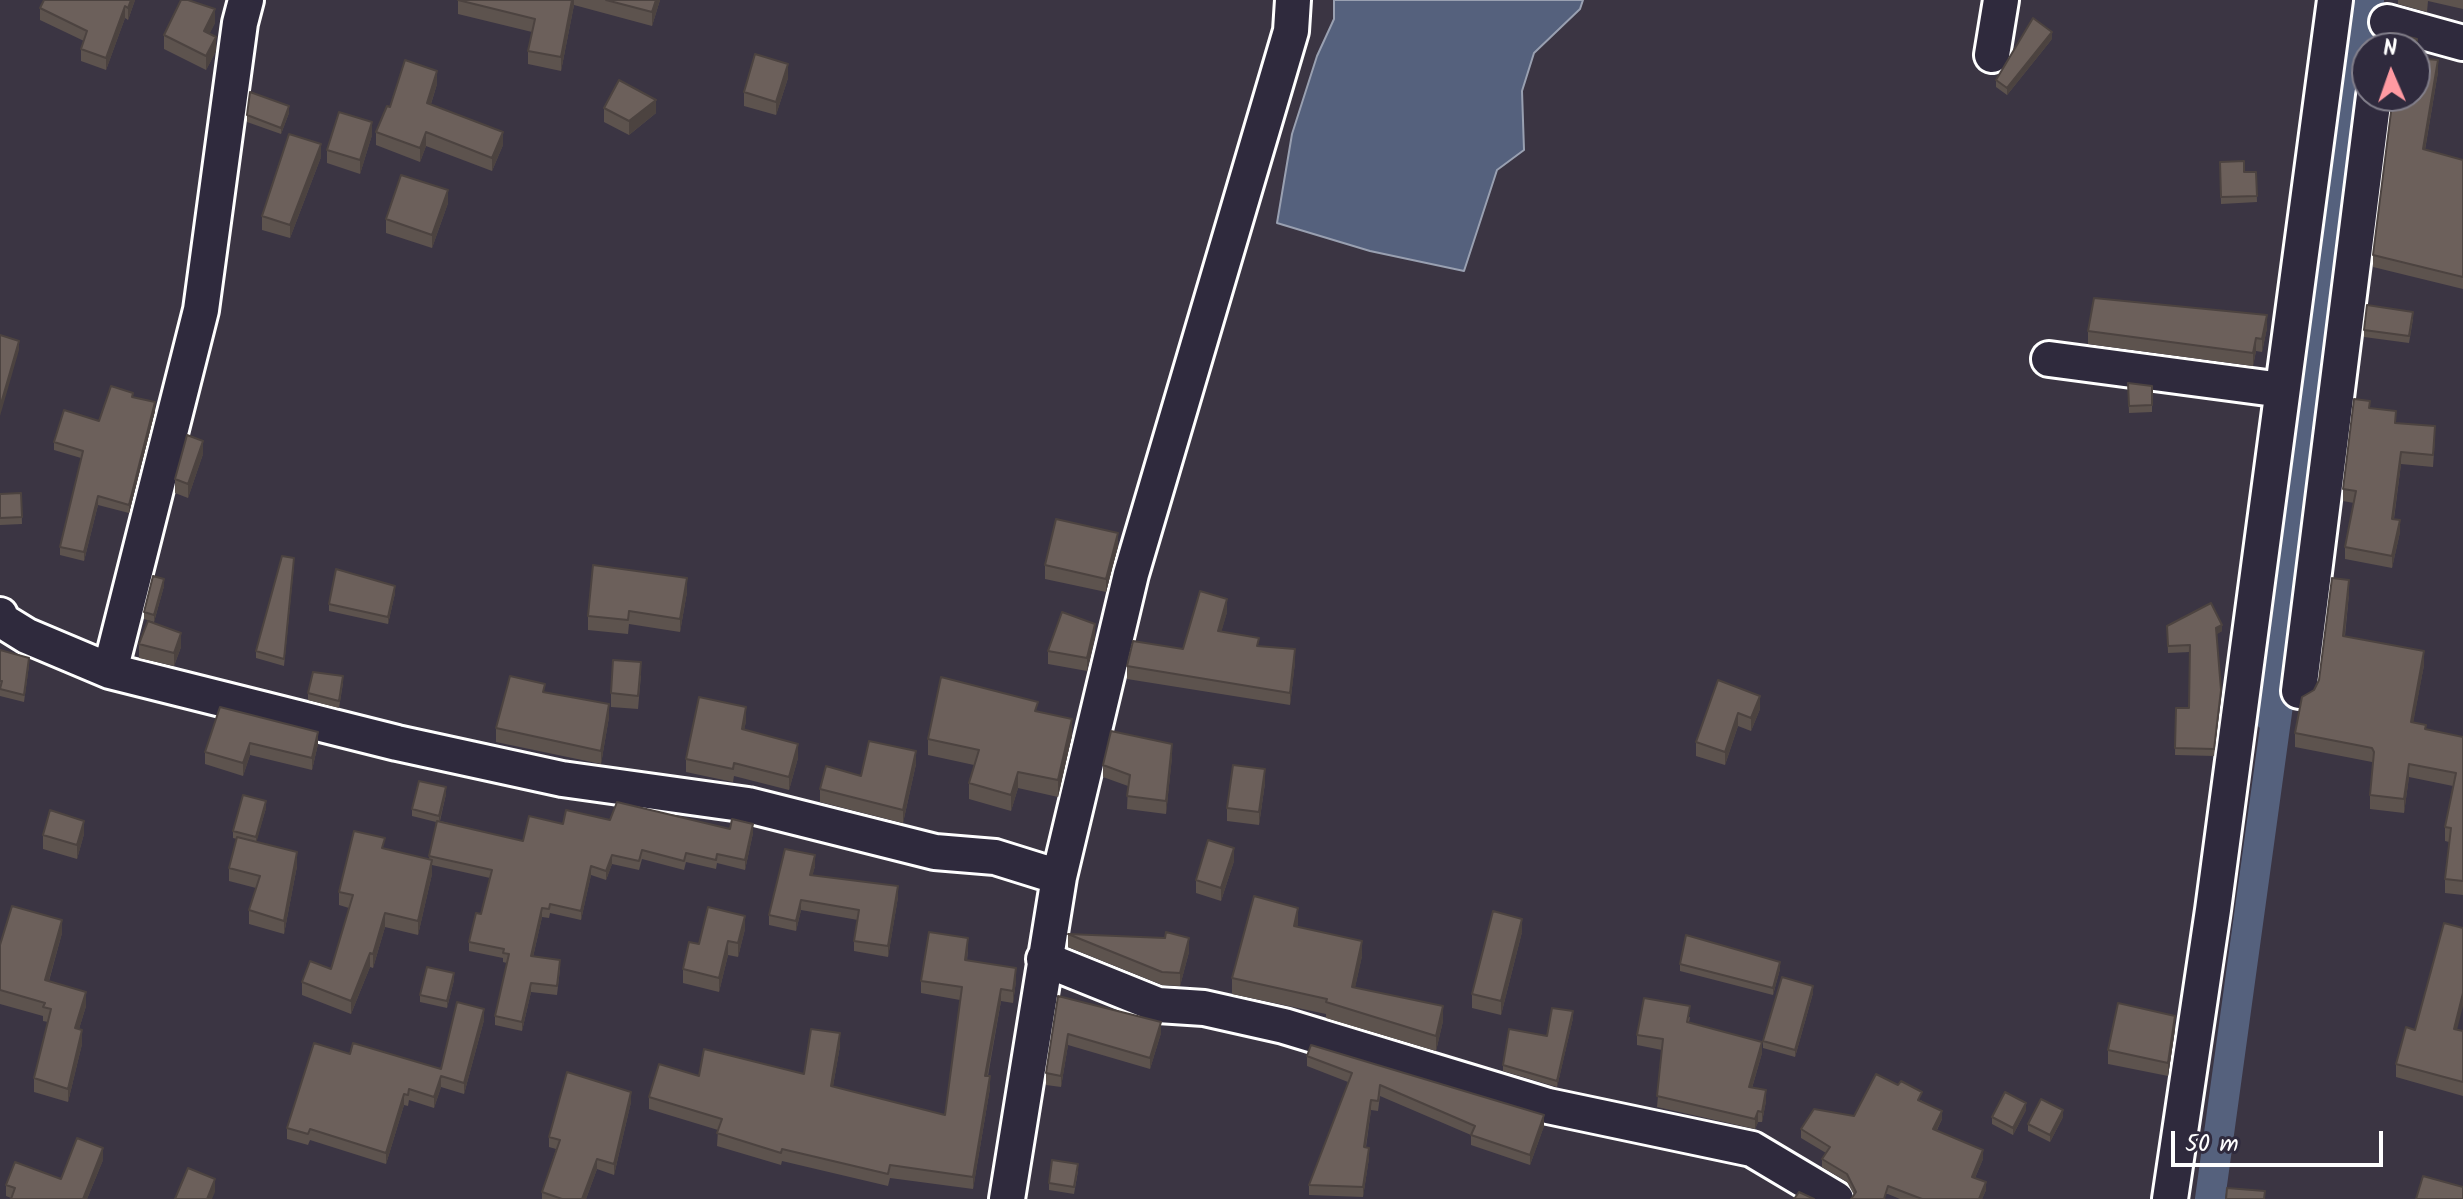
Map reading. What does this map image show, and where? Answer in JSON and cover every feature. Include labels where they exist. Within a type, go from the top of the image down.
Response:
[{"type":"street","points":[[110,671],[201,310],[240,23],[246,0]]},
{"type":"street","points":[[1007,1199],[1059,877],[1131,574],[1291,31],[1293,0]]},
{"type":"street","points":[[1992,55],[2001,0]]},
{"type":"street","points":[[2170,1199],[2335,0]]},
{"type":"street","points":[[2387,23],[2463,43]]},
{"type":"street","points":[[2299,691],[2372,112]]},
{"type":"street","points":[[2049,359],[2126,372],[2282,390]]},
{"type":"street","points":[[0,615],[1,620],[27,636],[110,671],[397,743],[562,779],[748,805],[935,852],[995,857],[1059,877]]},
{"type":"street","points":[[1044,959],[1158,1005],[1204,1008],[1284,1026],[1548,1106],[1752,1149],[1836,1199]]},
{"type":"water","points":[[1334,0],[1583,0],[1580,9],[1534,53],[1522,91],[1524,150],[1497,170],[1464,271],[1370,251],[1277,223],[1292,134],[1317,56],[1334,19]]},
{"type":"building","points":[[44,0],[131,0],[128,8],[125,6],[106,58],[81,49],[87,31],[40,8]]},
{"type":"building","points":[[181,0],[215,9],[204,31],[216,37],[206,56],[164,35]]},
{"type":"building","points":[[458,0],[572,0],[561,57],[528,51],[535,19]]},
{"type":"building","points":[[606,0],[656,0],[652,12]]},
{"type":"building","points":[[2033,18],[2052,32],[2007,88],[1996,80]]},
{"type":"building","points":[[755,54],[788,64],[776,102],[744,92]]},
{"type":"building","points":[[2431,59],[2438,60],[2431,102]]},
{"type":"building","points":[[405,60],[437,71],[427,103],[503,132],[492,158],[426,132],[420,148],[376,132],[387,106],[390,107]]},
{"type":"building","points":[[619,80],[656,100],[629,121],[604,108]]},
{"type":"building","points":[[250,92],[289,106],[281,128],[247,115]]},
{"type":"building","points":[[339,112],[372,122],[360,160],[327,150]]},
{"type":"building","points":[[2391,112],[2429,112],[2423,149],[2463,160],[2463,277],[2373,255]]},
{"type":"building","points":[[289,134],[321,144],[290,225],[262,216]]},
{"type":"building","points":[[2244,161],[2244,172],[2256,172],[2257,196],[2221,197],[2220,162]]},
{"type":"building","points":[[401,175],[448,190],[432,235],[386,219]]},
{"type":"building","points":[[2094,298],[2267,315],[2262,339],[2256,338],[2253,353],[2088,331]]},
{"type":"building","points":[[2367,305],[2413,312],[2409,336],[2364,330]]},
{"type":"building","points":[[0,335],[19,341],[0,407]]},
{"type":"building","points":[[2128,383],[2152,386],[2152,405],[2129,406]]},
{"type":"building","points":[[111,386],[133,393],[132,397],[155,402],[129,505],[98,496],[84,552],[60,547],[83,451],[54,442],[64,410],[99,421]]},
{"type":"building","points":[[2354,399],[2370,401],[2369,408],[2396,411],[2395,423],[2435,426],[2433,455],[2401,452],[2392,519],[2400,520],[2392,556],[2345,547],[2356,491],[2343,489]]},
{"type":"building","points":[[187,435],[203,441],[188,484],[175,479]]},
{"type":"building","points":[[21,493],[22,517],[0,518],[0,494]]},
{"type":"building","points":[[1056,519],[1118,533],[1106,579],[1045,565]]},
{"type":"building","points":[[282,556],[294,558],[284,659],[256,651]]},
{"type":"building","points":[[593,565],[687,578],[680,619],[629,611],[628,620],[588,616]]},
{"type":"building","points":[[336,569],[395,586],[388,617],[329,604]]},
{"type":"building","points":[[153,576],[164,579],[154,615],[144,612]]},
{"type":"building","points":[[2332,578],[2349,580],[2343,636],[2424,651],[2411,722],[2426,725],[2425,729],[2463,737],[2463,881],[2445,879],[2451,828],[2445,827],[2456,773],[2409,764],[2404,799],[2370,795],[2372,748],[2295,733],[2302,697],[2314,690],[2319,680]]},
{"type":"building","points":[[1200,591],[1227,599],[1218,631],[1259,638],[1257,646],[1295,649],[1290,693],[1127,666],[1133,641],[1183,649]]},
{"type":"building","points":[[2211,603],[2222,625],[2216,628],[2221,690],[2214,749],[2175,748],[2176,708],[2189,708],[2190,645],[2168,646],[2167,626]]},
{"type":"building","points":[[1062,612],[1095,624],[1087,658],[1048,651]]},
{"type":"building","points":[[148,621],[181,633],[174,653],[139,644]]},
{"type":"building","points":[[0,650],[29,658],[24,695],[0,689]]},
{"type":"building","points":[[613,660],[641,662],[638,696],[611,693]]},
{"type":"building","points":[[313,672],[343,676],[339,701],[308,693]]},
{"type":"building","points":[[510,676],[545,684],[543,692],[609,704],[601,751],[496,728]]},
{"type":"building","points":[[941,677],[1038,702],[1035,711],[1072,719],[1058,780],[1018,772],[1011,795],[969,783],[979,750],[928,739]]},
{"type":"building","points":[[1718,680],[1760,696],[1751,718],[1738,713],[1725,752],[1696,742]]},
{"type":"building","points":[[699,697],[746,707],[742,729],[798,744],[789,777],[734,763],[733,769],[686,759]]},
{"type":"building","points":[[220,707],[318,732],[312,758],[250,743],[243,763],[205,752]]},
{"type":"building","points":[[1111,731],[1172,744],[1166,801],[1127,796],[1130,775],[1103,765]]},
{"type":"building","points":[[869,741],[916,751],[903,810],[820,789],[826,766],[861,776]]},
{"type":"building","points":[[1233,765],[1265,769],[1259,812],[1227,808]]},
{"type":"building","points":[[419,781],[446,787],[439,816],[412,809]]},
{"type":"building","points":[[243,795],[266,801],[256,837],[233,831]]},
{"type":"building","points":[[617,802],[730,829],[732,819],[753,824],[745,860],[717,854],[716,860],[686,853],[684,861],[642,850],[639,861],[612,855],[606,871],[591,866],[581,911],[550,904],[549,909],[542,908],[531,956],[560,960],[557,986],[531,983],[522,1022],[495,1016],[509,954],[503,953],[504,949],[469,942],[476,913],[481,914],[492,870],[429,856],[437,821],[523,841],[529,816],[563,824],[566,810],[610,820]]},
{"type":"building","points":[[50,810],[84,821],[77,845],[43,835]]},
{"type":"building","points":[[354,831],[385,838],[382,848],[432,860],[418,921],[385,913],[373,954],[370,953],[351,1001],[302,982],[310,961],[331,969],[353,895],[339,892]]},
{"type":"building","points":[[237,837],[297,852],[284,921],[249,910],[260,876],[229,868]]},
{"type":"building","points":[[1208,840],[1234,848],[1221,888],[1196,880]]},
{"type":"building","points":[[785,849],[815,855],[810,875],[898,886],[888,946],[854,941],[859,910],[801,900],[796,921],[769,915]]},
{"type":"building","points":[[1254,896],[1298,908],[1294,926],[1362,941],[1352,987],[1443,1006],[1436,1036],[1326,1002],[1327,999],[1232,978]]},
{"type":"building","points":[[12,906],[62,920],[45,980],[86,992],[75,1028],[82,1030],[68,1089],[34,1078],[51,1009],[43,1007],[45,1003],[0,990],[0,945]]},
{"type":"building","points":[[708,907],[745,916],[738,943],[728,941],[719,978],[683,969],[689,942],[699,944]]},
{"type":"building","points":[[1493,911],[1522,919],[1501,1001],[1472,994]]},
{"type":"building","points":[[2444,923],[2463,928],[2463,993],[2454,1029],[2463,1031],[2463,1082],[2396,1064],[2406,1027],[2415,1030]]},
{"type":"building","points":[[929,932],[968,938],[965,960],[1016,968],[1013,991],[1001,989],[985,1076],[990,1076],[973,1177],[890,1165],[888,1174],[782,1149],[781,1153],[717,1133],[722,1119],[649,1097],[659,1064],[699,1076],[704,1049],[804,1074],[811,1029],[840,1033],[831,1086],[945,1115],[962,987],[921,981]]},
{"type":"building","points":[[1166,932],[1189,938],[1180,973],[1162,972],[1068,934],[1165,938]]},
{"type":"building","points":[[1686,935],[1780,962],[1773,988],[1680,964]]},
{"type":"building","points":[[427,967],[454,973],[447,1001],[420,995]]},
{"type":"building","points":[[1782,977],[1813,986],[1795,1050],[1763,1041]]},
{"type":"building","points":[[1058,996],[1161,1022],[1150,1058],[1068,1034],[1061,1076],[1046,1073]]},
{"type":"building","points":[[1644,998],[1690,1006],[1687,1022],[1762,1042],[1749,1087],[1766,1090],[1762,1112],[1758,1111],[1755,1119],[1657,1096],[1663,1039],[1637,1035]]},
{"type":"building","points":[[457,1002],[484,1009],[464,1083],[441,1076],[434,1097],[409,1089],[408,1095],[404,1094],[386,1153],[310,1129],[308,1134],[287,1128],[314,1043],[350,1054],[353,1043],[441,1069]]},
{"type":"building","points":[[2118,1003],[2175,1016],[2168,1063],[2108,1050]]},
{"type":"building","points":[[1552,1008],[1573,1011],[1557,1081],[1503,1065],[1509,1029],[1547,1036]]},
{"type":"building","points":[[1311,1045],[1544,1115],[1530,1155],[1471,1135],[1475,1126],[1380,1085],[1378,1101],[1371,1100],[1364,1147],[1369,1148],[1363,1187],[1309,1185],[1352,1073],[1307,1056]]},
{"type":"building","points":[[567,1072],[631,1092],[614,1164],[597,1159],[582,1199],[562,1199],[542,1192],[560,1140],[549,1137]]},
{"type":"building","points":[[1876,1074],[1898,1085],[1901,1081],[1922,1092],[1918,1100],[1942,1111],[1933,1129],[1983,1150],[1972,1177],[1986,1182],[1979,1199],[1922,1199],[1888,1186],[1884,1199],[1851,1199],[1856,1192],[1847,1174],[1822,1159],[1830,1147],[1801,1129],[1814,1109],[1854,1116]]},
{"type":"building","points":[[2005,1092],[2026,1103],[2013,1128],[1992,1117]]},
{"type":"building","points":[[2041,1099],[2063,1110],[2050,1135],[2028,1124]]},
{"type":"building","points":[[77,1138],[103,1148],[83,1199],[11,1199],[15,1188],[6,1185],[15,1162],[61,1179]]},
{"type":"building","points":[[1052,1160],[1078,1164],[1074,1187],[1049,1183]]},
{"type":"building","points":[[188,1168],[215,1179],[207,1199],[175,1199]]},
{"type":"building","points":[[2423,1176],[2463,1187],[2463,1199],[2416,1199]]},
{"type":"building","points":[[2227,1188],[2265,1191],[2264,1199],[2226,1199]]},
{"type":"building","points":[[1799,1192],[1814,1199],[1794,1199]]},
{"type":"waterway","points":[[2270,717],[2342,160],[2369,0]]},
{"type":"waterway","points":[[2210,1199],[2279,698]]}]
